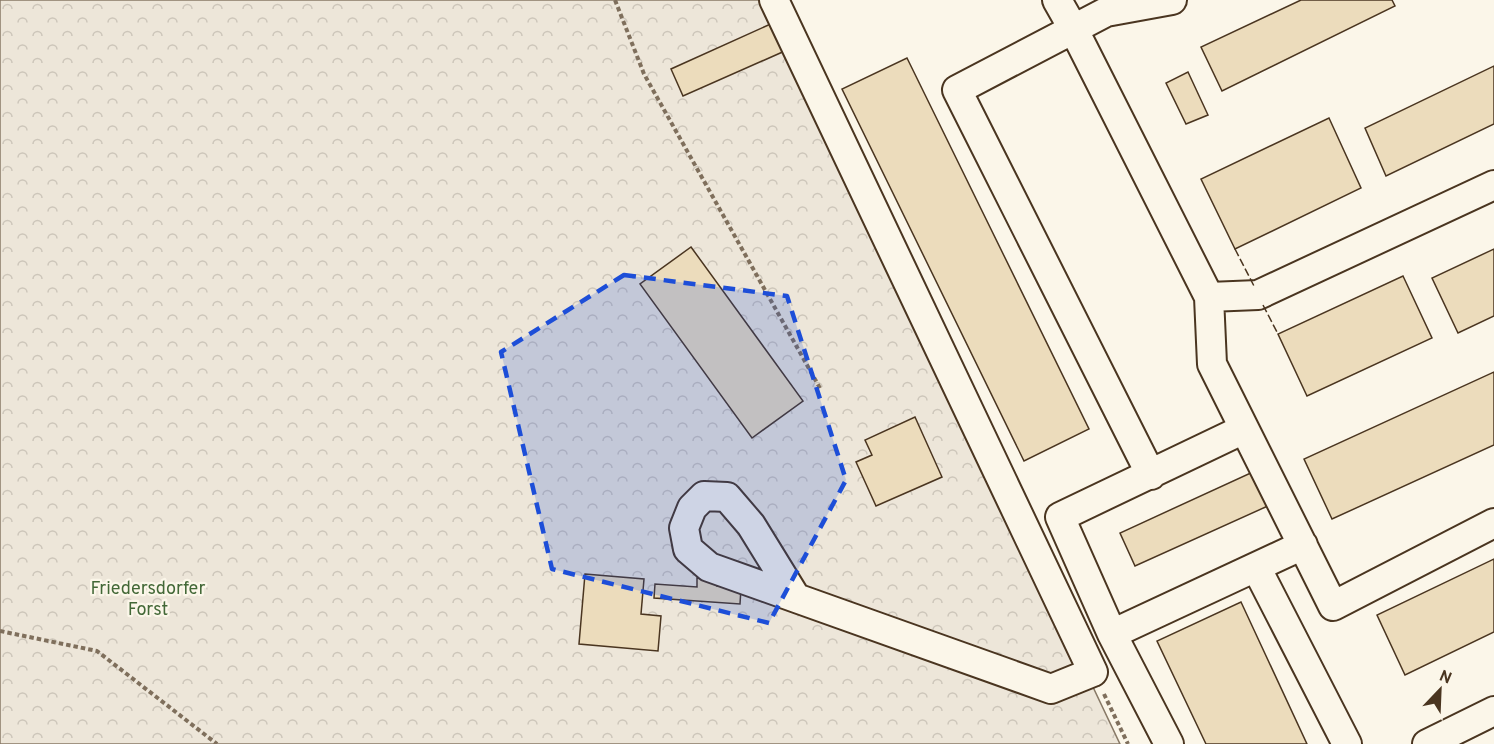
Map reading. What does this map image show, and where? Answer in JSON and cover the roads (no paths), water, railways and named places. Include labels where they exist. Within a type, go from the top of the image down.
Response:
[{"type":"lane","points":[[774,0],[1093,672],[1051,690],[796,598]]},
{"type":"lane","points":[[1057,0],[1209,297],[1212,364],[1333,606],[1494,523]]},
{"type":"lane","points":[[1150,475],[957,90],[1106,12],[1172,0]]},
{"type":"lane","points":[[1209,297],[1258,295],[1494,185]]},
{"type":"lane","points":[[1169,744],[1113,634],[1060,517],[1244,429]]},
{"type":"lane","points":[[1113,634],[1303,545]]},
{"type":"lane","points":[[1256,567],[1347,744]]},
{"type":"lane","points":[[1427,744],[1494,711]]},
{"type":"park label","name":"Friedersdorfer Forst","points":[[148,598]]}]
